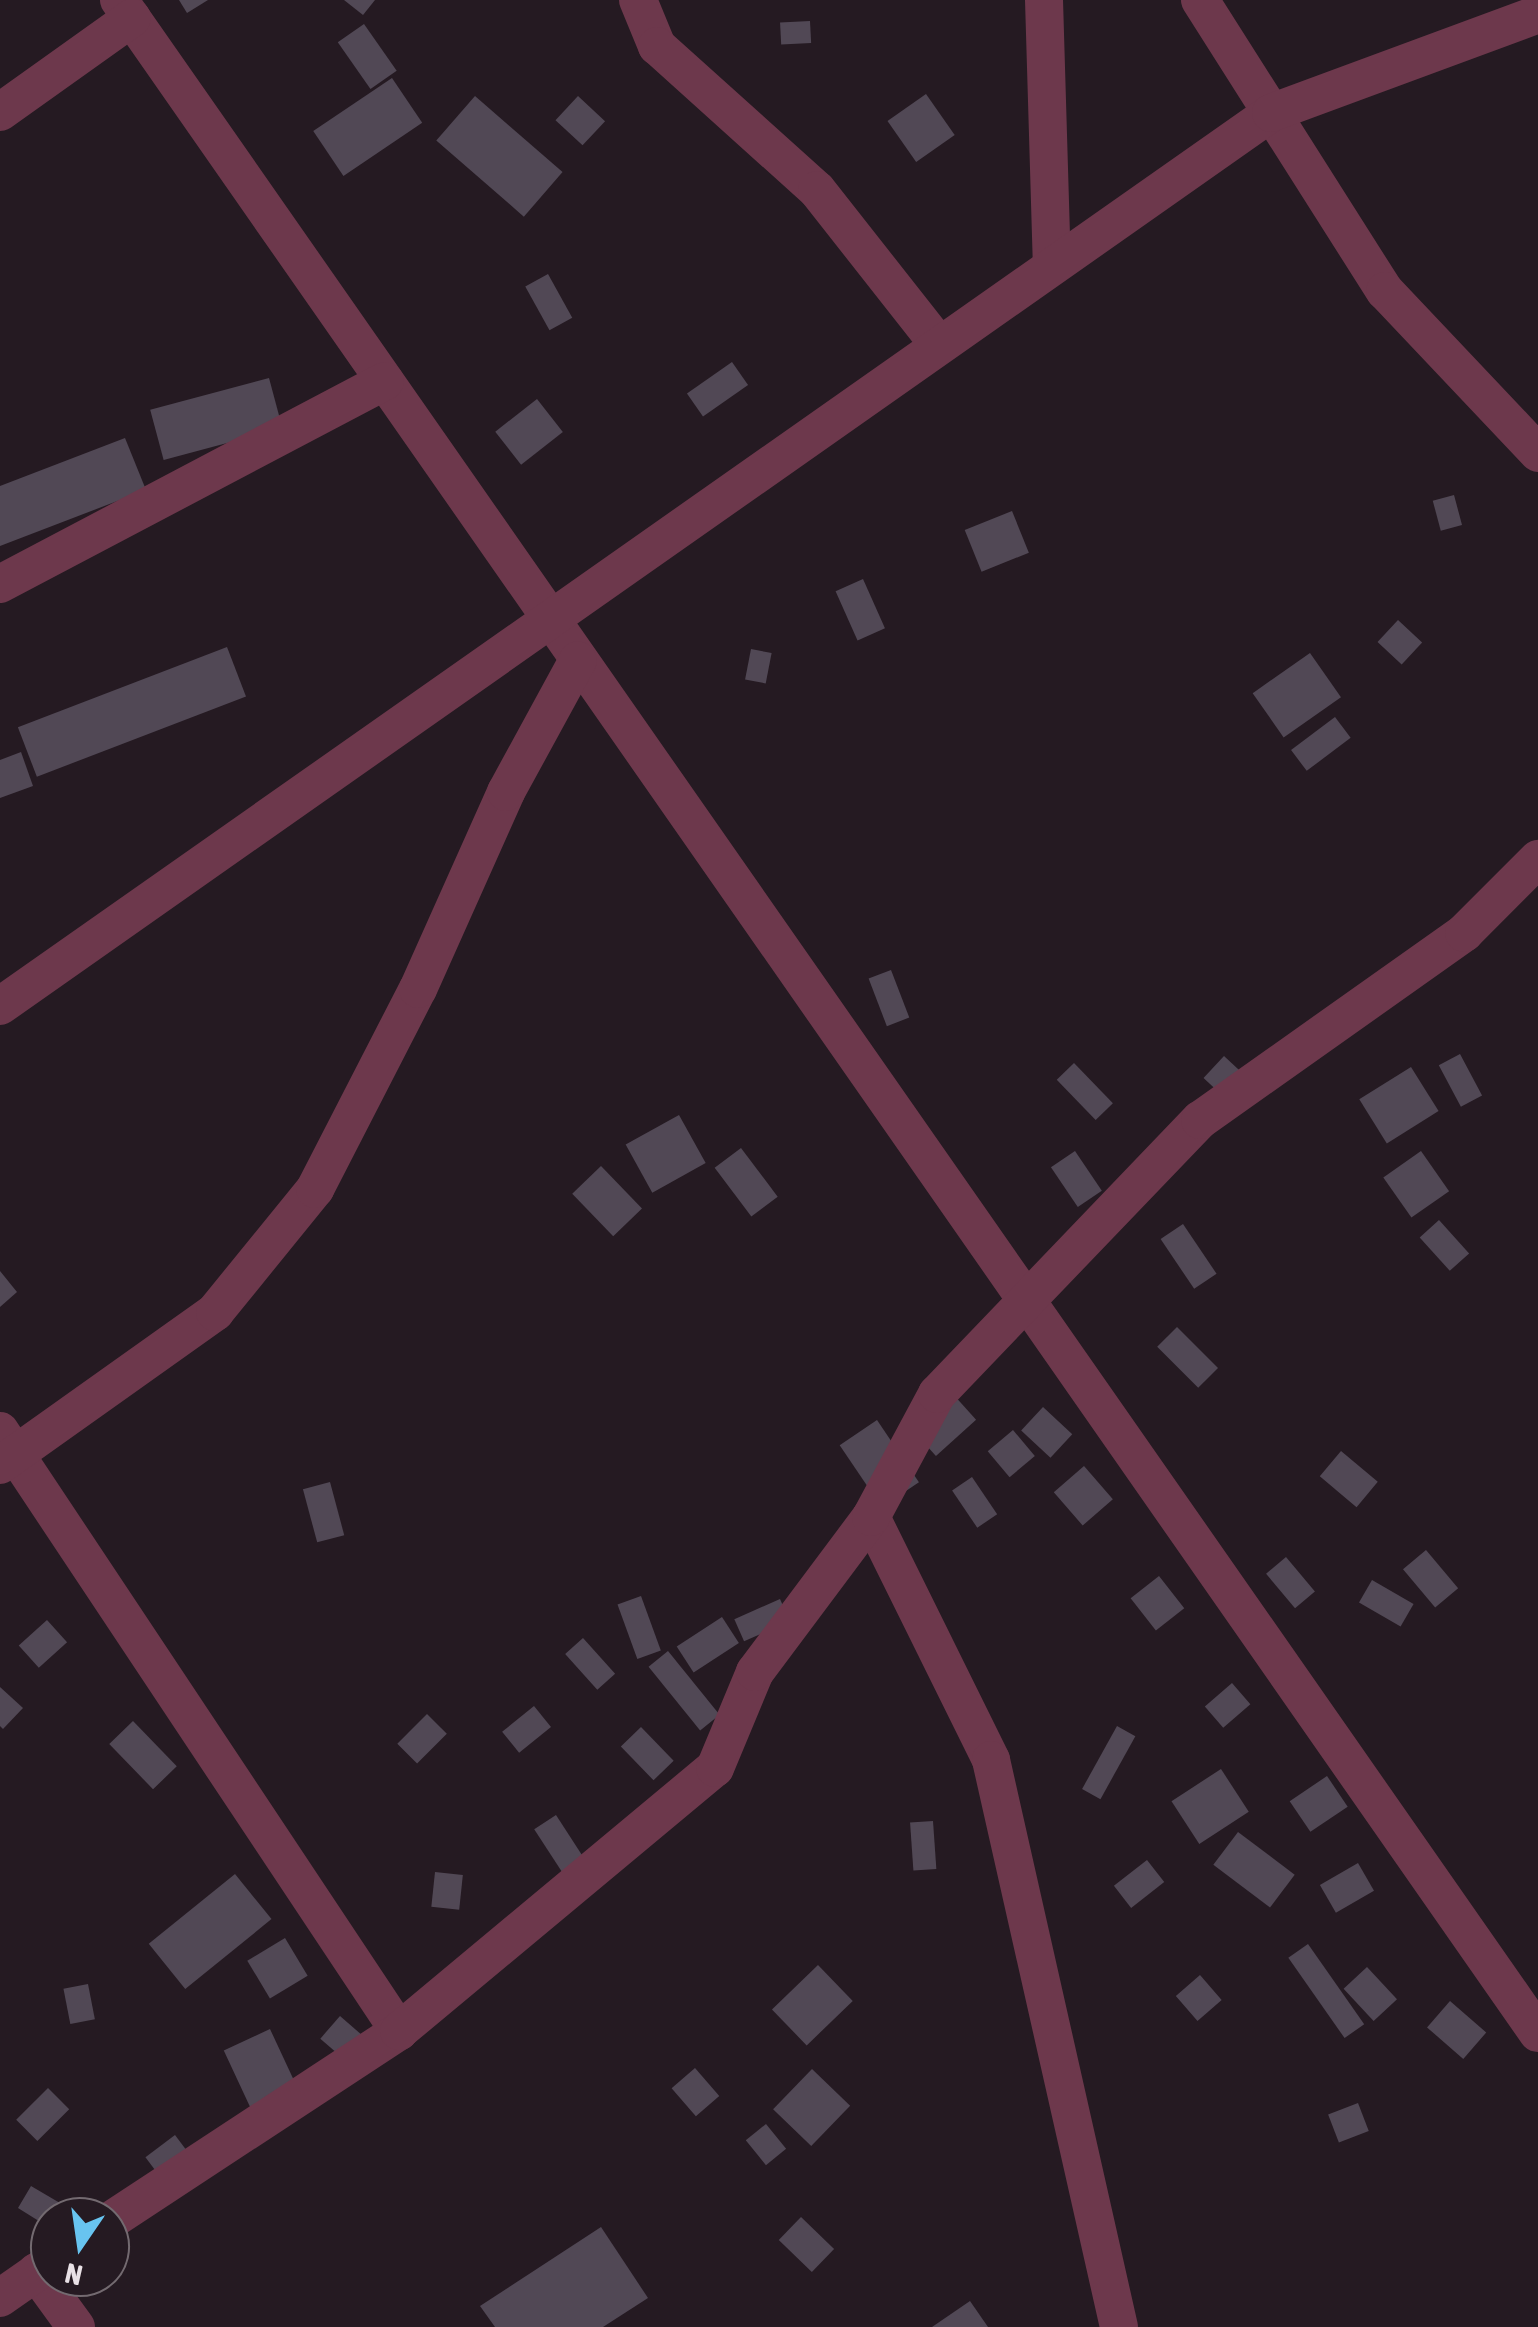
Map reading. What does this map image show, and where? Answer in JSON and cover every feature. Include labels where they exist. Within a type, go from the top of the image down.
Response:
[{"type":"street","points":[[638,0],[658,46],[818,190],[939,345]]},
{"type":"street","points":[[1044,0],[1052,266]]},
{"type":"street","points":[[1200,0],[1385,291],[1538,453]]},
{"type":"street","points":[[0,112],[126,9],[1026,1304],[1538,2032]]},
{"type":"street","points":[[0,1006],[1271,113],[1538,14]]},
{"type":"street","points":[[0,584],[384,382]]},
{"type":"street","points":[[399,2031],[5,1450],[214,1312],[316,1189],[418,989],[506,792],[578,660]]},
{"type":"street","points":[[130,2208],[399,2031],[715,1768],[755,1672],[870,1517],[938,1394],[1200,1120],[1464,933],[1538,859]]},
{"type":"street","points":[[870,1517],[991,1760],[1119,2327]]},
{"type":"street","points":[[0,2298],[30,2277]]},
{"type":"street","points":[[59,2297],[76,2327]]},
{"type":"building","points":[[179,0],[208,0],[187,13]]},
{"type":"building","points":[[344,0],[375,0],[363,15]]},
{"type":"building","points":[[810,21],[811,43],[781,45],[780,23]]},
{"type":"building","points":[[364,24],[397,71],[370,89],[338,42]]},
{"type":"building","points":[[392,78],[422,123],[343,176],[313,131]]},
{"type":"building","points":[[926,94],[955,135],[916,162],[887,121]]},
{"type":"building","points":[[475,96],[563,172],[524,217],[436,141]]},
{"type":"building","points":[[578,96],[605,121],[583,145],[555,120]]},
{"type":"building","points":[[548,274],[572,318],[550,330],[525,287]]},
{"type":"building","points":[[732,362],[748,385],[703,416],[687,394]]},
{"type":"building","points":[[269,378],[282,428],[164,460],[150,410]]},
{"type":"building","points":[[537,399],[563,432],[521,465],[495,432]]},
{"type":"building","points":[[125,438],[146,490],[0,546],[0,486]]},
{"type":"building","points":[[1454,495],[1462,525],[1441,531],[1433,501]]},
{"type":"building","points":[[1012,511],[1029,553],[982,572],[965,530]]},
{"type":"building","points":[[863,579],[885,628],[858,641],[836,591]]},
{"type":"building","points":[[1398,620],[1422,643],[1402,664],[1378,642]]},
{"type":"building","points":[[227,647],[246,696],[37,777],[18,727]]},
{"type":"building","points":[[751,649],[772,653],[766,683],[745,679]]},
{"type":"building","points":[[1310,653],[1341,697],[1284,737],[1253,693]]},
{"type":"building","points":[[1335,717],[1351,738],[1307,771],[1291,750]]},
{"type":"building","points":[[21,752],[33,786],[0,798],[0,760]]},
{"type":"building","points":[[891,970],[909,1018],[887,1026],[869,979]]},
{"type":"building","points":[[1460,1054],[1482,1095],[1461,1107],[1439,1065]]},
{"type":"building","points":[[1224,1056],[1261,1090],[1240,1112],[1204,1078]]},
{"type":"building","points":[[1074,1063],[1113,1103],[1096,1120],[1057,1080]]},
{"type":"building","points":[[1411,1067],[1439,1111],[1387,1143],[1359,1099]]},
{"type":"building","points":[[679,1115],[706,1163],[652,1193],[626,1145]]},
{"type":"building","points":[[741,1148],[778,1197],[751,1217],[715,1168]]},
{"type":"building","points":[[1075,1151],[1102,1191],[1078,1207],[1051,1167]]},
{"type":"building","points":[[1421,1151],[1449,1191],[1411,1218],[1383,1177]]},
{"type":"building","points":[[601,1166],[642,1208],[613,1236],[572,1194]]},
{"type":"building","points":[[1439,1220],[1469,1253],[1450,1271],[1420,1237]]},
{"type":"building","points":[[1183,1224],[1217,1274],[1194,1289],[1161,1239]]},
{"type":"building","points":[[0,1271],[17,1292],[0,1307]]},
{"type":"building","points":[[1177,1327],[1218,1368],[1198,1388],[1157,1347]]},
{"type":"building","points":[[952,1393],[976,1420],[936,1456],[912,1429]]},
{"type":"building","points":[[1043,1407],[1072,1434],[1050,1458],[1021,1430]]},
{"type":"building","points":[[877,1420],[919,1482],[882,1507],[840,1445]]},
{"type":"building","points":[[1013,1430],[1035,1456],[1010,1477],[988,1451]]},
{"type":"building","points":[[1341,1451],[1378,1482],[1357,1507],[1320,1476]]},
{"type":"building","points":[[1084,1466],[1113,1499],[1083,1525],[1054,1492]]},
{"type":"building","points":[[972,1477],[997,1514],[977,1528],[952,1490]]},
{"type":"building","points":[[330,1482],[344,1535],[317,1542],[303,1489]]},
{"type":"building","points":[[1426,1550],[1458,1588],[1435,1608],[1403,1569]]},
{"type":"building","points":[[1286,1557],[1315,1591],[1295,1608],[1266,1574]]},
{"type":"building","points":[[1159,1576],[1184,1608],[1156,1630],[1131,1598]]},
{"type":"building","points":[[1372,1580],[1414,1604],[1401,1627],[1359,1603]]},
{"type":"building","points":[[641,1596],[661,1651],[637,1659],[618,1605]]},
{"type":"building","points":[[780,1599],[790,1621],[744,1641],[734,1619]]},
{"type":"building","points":[[722,1617],[739,1643],[694,1672],[677,1646]]},
{"type":"building","points":[[47,1620],[67,1642],[39,1668],[19,1645]]},
{"type":"building","points":[[583,1638],[615,1674],[597,1690],[565,1654]]},
{"type":"building","points":[[668,1651],[720,1715],[700,1730],[649,1667]]},
{"type":"building","points":[[1232,1683],[1250,1704],[1223,1728],[1205,1707]]},
{"type":"building","points":[[0,1687],[23,1708],[3,1729],[0,1726]]},
{"type":"building","points":[[534,1706],[551,1727],[519,1753],[502,1732]]},
{"type":"building","points":[[427,1714],[447,1734],[417,1763],[397,1744]]},
{"type":"building","points":[[133,1721],[177,1766],[153,1789],[109,1744]]},
{"type":"building","points":[[1117,1726],[1135,1736],[1100,1799],[1082,1789]]},
{"type":"building","points":[[641,1727],[674,1761],[654,1780],[621,1746]]},
{"type":"building","points":[[1221,1769],[1249,1812],[1199,1844],[1172,1801]]},
{"type":"building","points":[[1327,1776],[1348,1807],[1310,1832],[1290,1801]]},
{"type":"building","points":[[556,1815],[589,1866],[567,1880],[534,1829]]},
{"type":"building","points":[[933,1821],[936,1869],[913,1870],[910,1823]]},
{"type":"building","points":[[1238,1832],[1295,1875],[1270,1907],[1213,1865]]},
{"type":"building","points":[[1147,1860],[1164,1882],[1131,1908],[1114,1886]]},
{"type":"building","points":[[1358,1863],[1374,1891],[1336,1913],[1320,1885]]},
{"type":"building","points":[[435,1872],[463,1875],[459,1910],[431,1907]]},
{"type":"building","points":[[235,1874],[272,1919],[185,1989],[149,1944]]},
{"type":"building","points":[[285,1938],[308,1976],[270,1998],[247,1961]]},
{"type":"building","points":[[1308,1944],[1364,2024],[1345,2038],[1288,1958]]},
{"type":"building","points":[[818,1965],[853,2001],[807,2045],[772,2009]]},
{"type":"building","points":[[1367,1967],[1397,1999],[1374,2021],[1344,1989]]},
{"type":"building","points":[[1200,1975],[1222,2000],[1197,2021],[1176,1996]]},
{"type":"building","points":[[88,1984],[95,2019],[70,2024],[63,1989]]},
{"type":"building","points":[[1450,2001],[1486,2032],[1463,2059],[1427,2027]]},
{"type":"building","points":[[340,2016],[363,2036],[343,2058],[320,2039]]},
{"type":"building","points":[[270,2029],[298,2090],[252,2111],[224,2051]]},
{"type":"building","points":[[695,2068],[719,2096],[696,2116],[672,2088]]},
{"type":"building","points":[[812,2069],[850,2106],[811,2146],[773,2109]]},
{"type":"building","points":[[48,2088],[69,2109],[37,2141],[16,2120]]},
{"type":"building","points":[[1358,2103],[1369,2131],[1339,2142],[1328,2114]]},
{"type":"building","points":[[766,2124],[786,2149],[766,2165],[746,2140]]},
{"type":"building","points":[[175,2135],[190,2155],[160,2177],[145,2157]]},
{"type":"building","points":[[31,2186],[50,2197],[30,2197],[30,2216],[18,2208]]},
{"type":"building","points":[[801,2217],[834,2249],[812,2272],[779,2240]]},
{"type":"building","points":[[601,2227],[648,2298],[603,2327],[495,2327],[480,2306]]},
{"type":"building","points":[[970,2301],[988,2327],[932,2327]]}]
